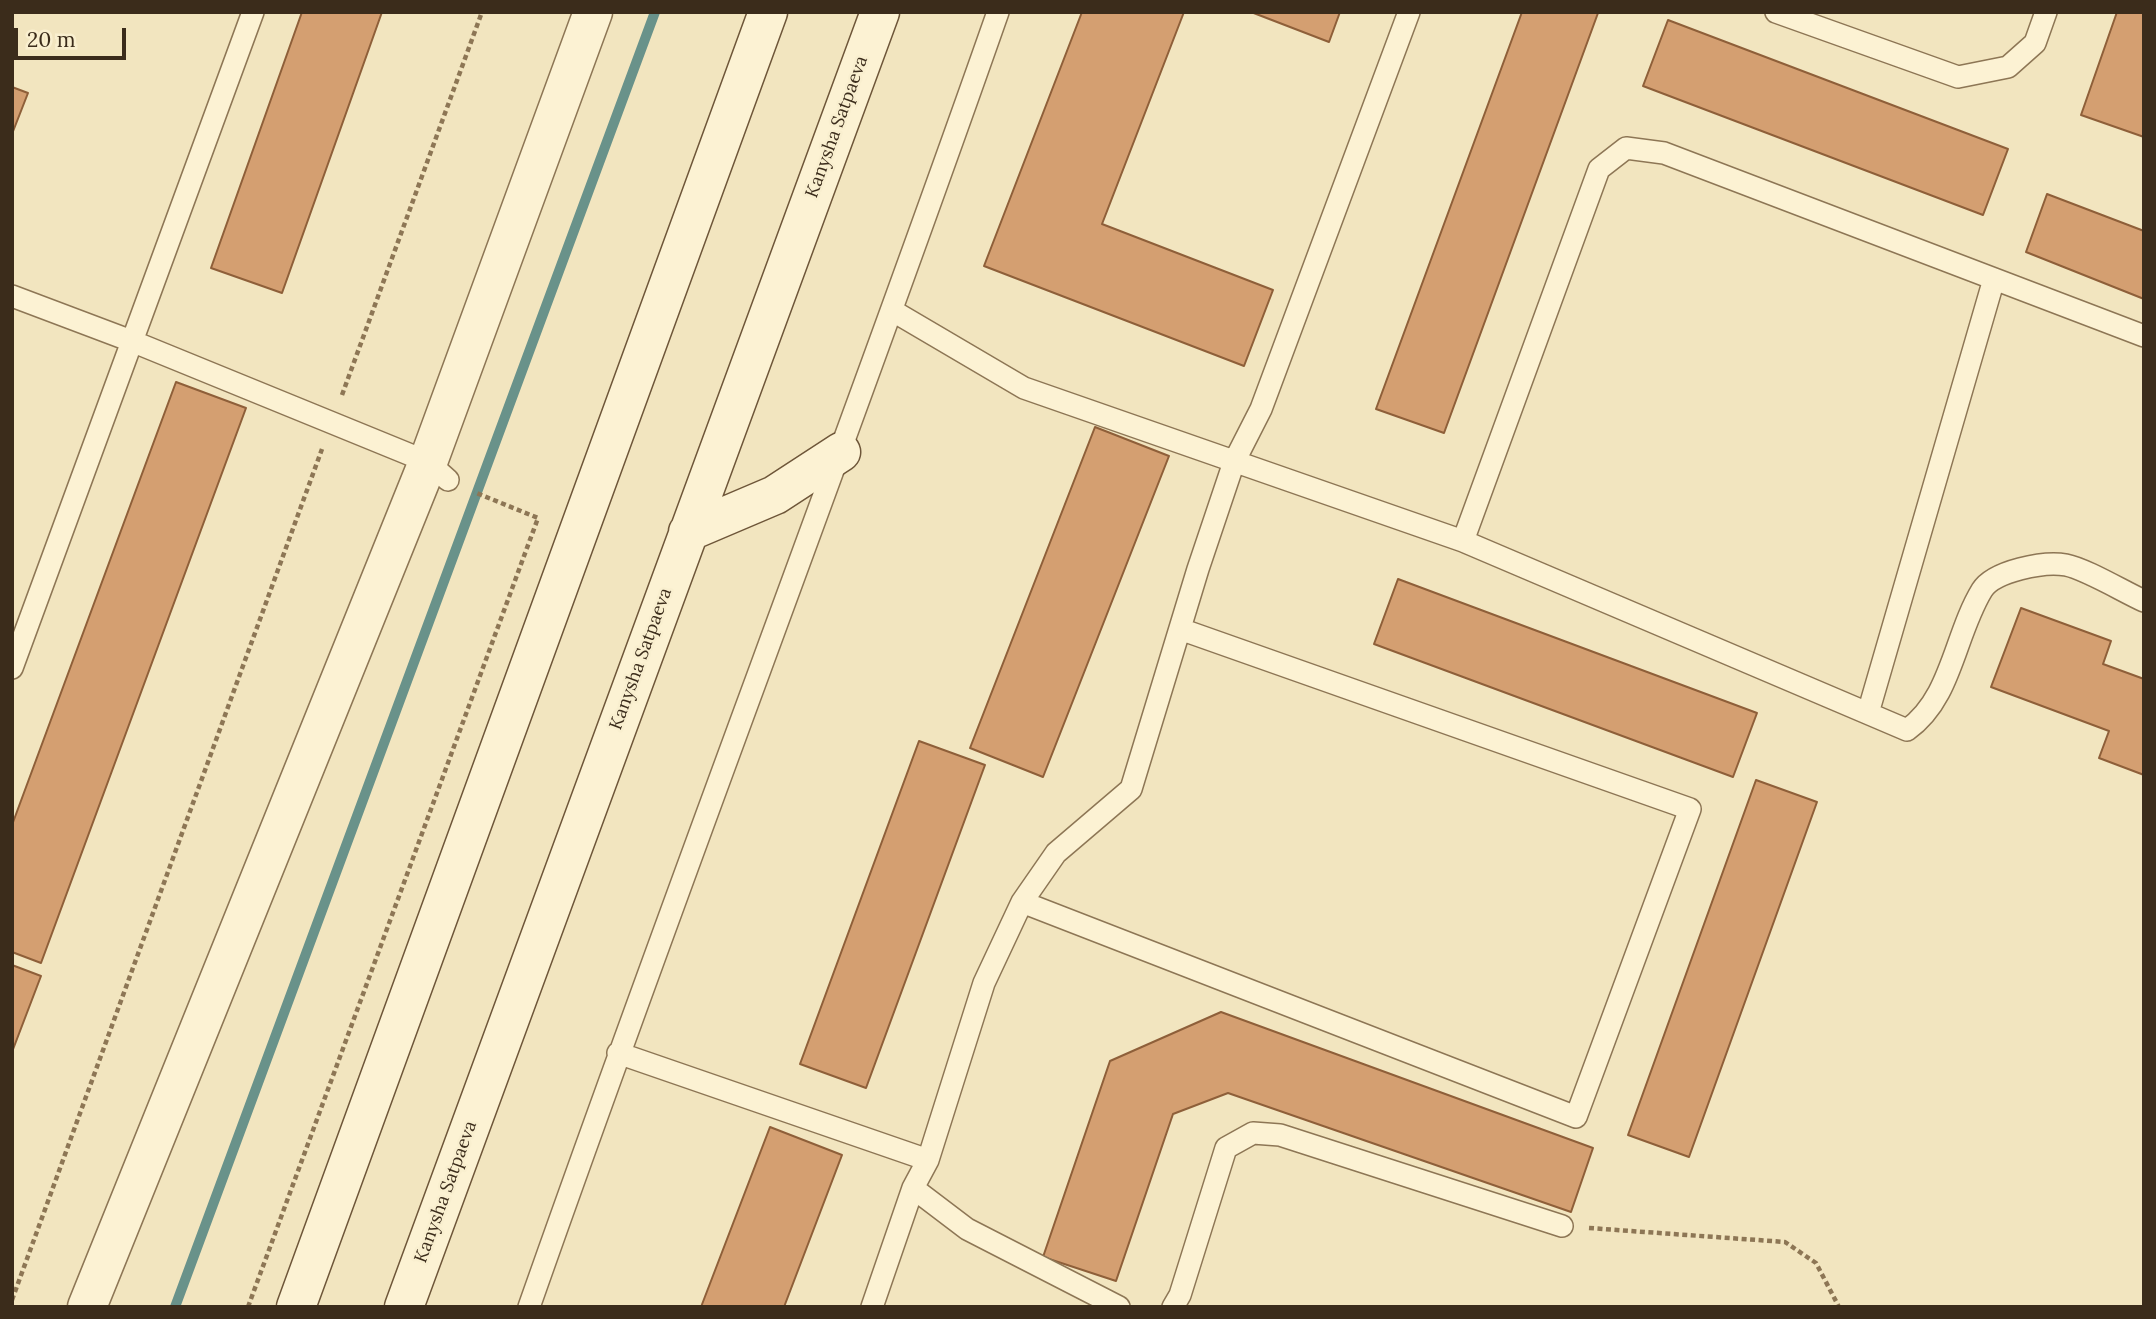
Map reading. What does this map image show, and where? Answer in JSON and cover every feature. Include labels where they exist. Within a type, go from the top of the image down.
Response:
[{"type":"main road","points":[[87,1307],[438,471],[593,12]]},
{"type":"main road","points":[[296,1307],[768,12]]},
{"type":"main road","name":"Kanysha Satpaeva","points":[[404,1307],[880,12]]},
{"type":"main road","points":[[688,533],[775,495],[841,452]]},
{"type":"lane","points":[[12,668],[253,12]]},
{"type":"lane","points":[[529,1307],[618,1053],[893,311],[998,12]]},
{"type":"lane","points":[[872,1307],[913,1188],[928,1160],[984,983],[1022,902],[1056,853],[1130,789],[1234,462],[1261,409],[1409,12]]},
{"type":"lane","points":[[1776,12],[1958,77],[2008,67],[2035,43],[2046,12]]},
{"type":"lane","points":[[1463,541],[1600,169],[1626,148],[1664,153],[2144,337]]},
{"type":"lane","points":[[1868,713],[1994,279]]},
{"type":"lane","points":[[12,296],[331,422],[438,471]]},
{"type":"lane","points":[[893,311],[1024,388],[1463,541],[1907,730],[1924,718],[1936,700],[1983,588],[2022,566],[2066,565],[2144,601]]},
{"type":"lane","points":[[12,612],[34,607]]},
{"type":"lane","points":[[1022,902],[1576,1117],[1690,809],[1180,629]]},
{"type":"lane","points":[[618,1053],[928,1160]]},
{"type":"lane","points":[[1172,1307],[1180,1295],[1227,1148],[1253,1133],[1280,1135],[1562,1226]]},
{"type":"lane","points":[[913,1188],[967,1229],[1119,1307]]},
{"type":"path","points":[[12,1300],[482,12]]},
{"type":"path","points":[[248,1307],[538,518],[513,509],[438,471]]},
{"type":"path","points":[[1562,1226],[1785,1242],[1816,1264],[1839,1307]]},
{"type":"building","points":[[302,12],[382,12],[282,293],[211,268]]},
{"type":"building","points":[[1082,12],[1184,12],[1102,224],[1273,290],[1244,366],[984,266]]},
{"type":"building","points":[[1251,12],[1340,12],[1329,42]]},
{"type":"building","points":[[1522,12],[1598,13],[1444,433],[1376,409]]},
{"type":"building","points":[[2117,12],[2144,12],[2144,137],[2081,115]]},
{"type":"building","points":[[1668,20],[2008,149],[1983,215],[1643,86]]},
{"type":"building","points":[[12,87],[28,93],[12,134]]},
{"type":"building","points":[[2047,194],[2144,231],[2144,299],[2026,252]]},
{"type":"building","points":[[176,382],[246,408],[41,963],[12,952],[12,825]]},
{"type":"building","points":[[1095,427],[1169,456],[1043,777],[970,748]]},
{"type":"building","points":[[1398,579],[1757,713],[1733,777],[1374,644]]},
{"type":"building","points":[[2021,608],[2111,641],[2103,664],[2144,679],[2144,775],[2099,758],[2109,731],[1991,687]]},
{"type":"building","points":[[919,741],[985,765],[866,1088],[800,1064]]},
{"type":"building","points":[[1756,780],[1817,802],[1689,1157],[1628,1135]]},
{"type":"building","points":[[12,965],[41,976],[12,1052]]},
{"type":"building","points":[[1221,1012],[1593,1148],[1571,1212],[1228,1093],[1173,1114],[1116,1281],[1043,1257],[1110,1061]]},
{"type":"building","points":[[770,1127],[842,1155],[784,1307],[701,1307]]},
{"type":"waterway","points":[[175,1307],[655,12]]}]
